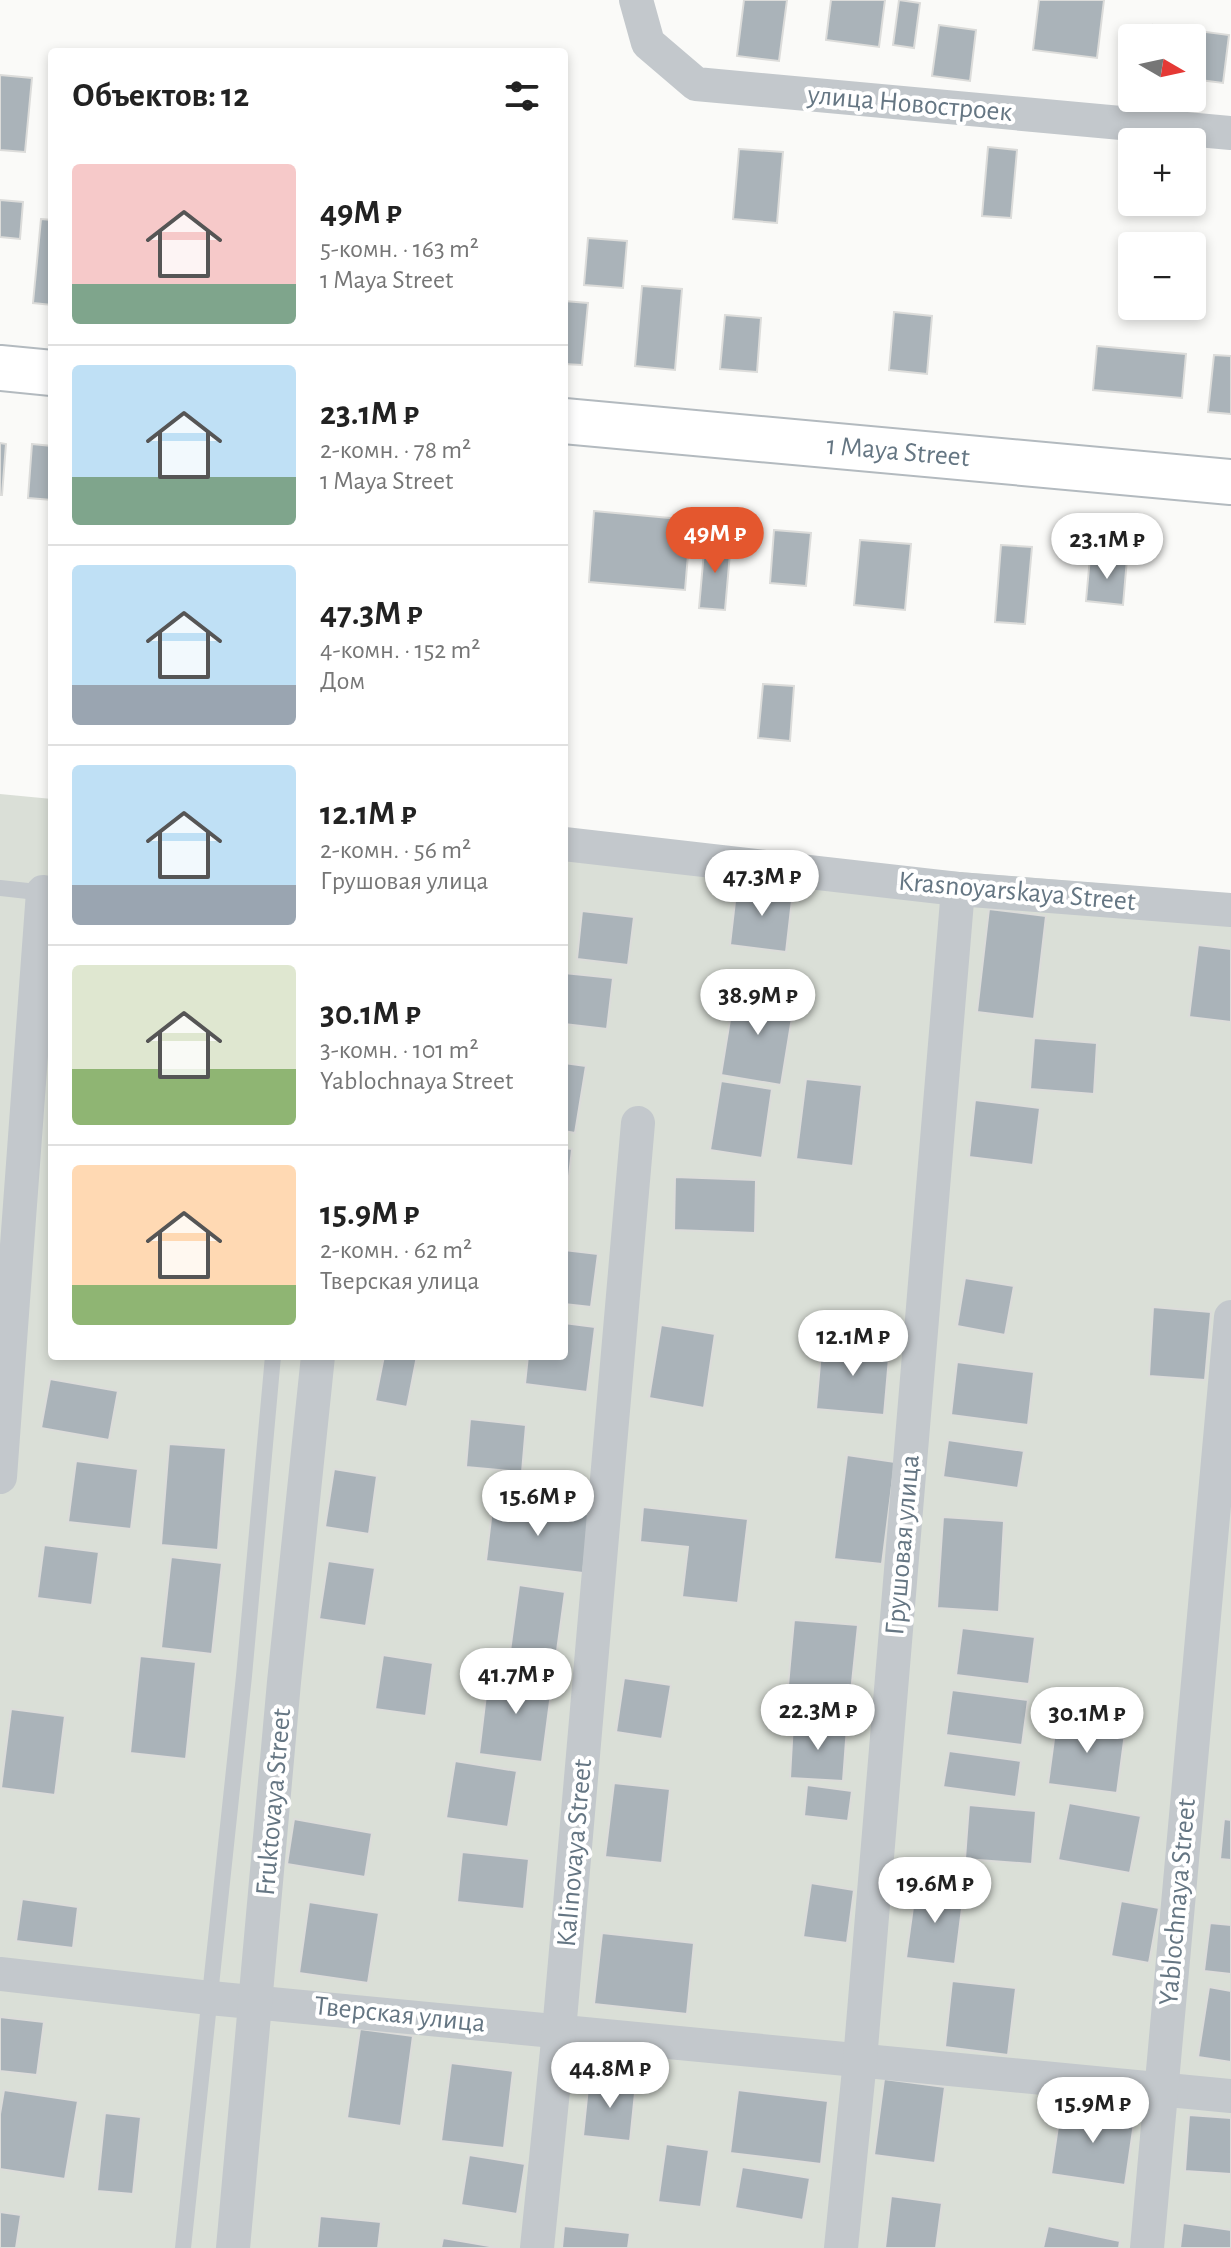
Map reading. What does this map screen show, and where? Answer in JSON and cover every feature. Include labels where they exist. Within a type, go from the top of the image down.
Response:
[{"type":"street","name":"улица Новостроек","points":[[636,1],[648,43],[696,84],[1231,133]]},
{"type":"street","points":[[0,368],[48,373]]},
{"type":"street","name":"1 Maya Street","points":[[568,421],[1231,482]]},
{"type":"street","name":"Krasnoyarskaya Street","points":[[568,844],[958,889],[1231,910]]},
{"type":"street","name":"Грушовая улица","points":[[841,2248],[860,2060],[958,889]]},
{"type":"street","points":[[0,1477],[47,893]]},
{"type":"street","name":"Kalinovaya Street","points":[[537,2248],[559,2031],[638,1123]]},
{"type":"street","name":"Yablochnaya Street","points":[[1147,2248],[1231,1317]]},
{"type":"street","name":"Fruktovaya Street","points":[[233,2248],[284,1682],[318,1360]]},
{"type":"street","name":"Тверская улица","points":[[0,1974],[210,1998],[1231,2096]]},
{"type":"lane","points":[[0,888],[47,893]]},
{"type":"lane","points":[[183,2248],[244,1676],[273,1360]]},
{"type":"shaded area","points":[[0,794],[48,799],[48,1360],[568,1360],[568,840],[1231,894],[1231,2248],[0,2248]]},
{"type":"building","points":[[744,0],[787,0],[779,61],[737,56]]},
{"type":"building","points":[[831,0],[885,0],[879,47],[826,40]]},
{"type":"building","points":[[899,0],[920,3],[914,48],[893,45]]},
{"type":"building","points":[[1039,0],[1104,0],[1097,58],[1033,50]]},
{"type":"building","points":[[939,25],[976,30],[970,81],[932,76]]},
{"type":"building","points":[[1206,32],[1229,35],[1223,83],[1206,81]]},
{"type":"building","points":[[0,75],[32,78],[25,152],[0,150]]},
{"type":"building","points":[[988,147],[1017,150],[1011,218],[982,216]]},
{"type":"building","points":[[739,149],[783,152],[777,223],[733,219]]},
{"type":"building","points":[[0,200],[23,202],[20,239],[0,237]]},
{"type":"building","points":[[41,219],[48,220],[48,305],[33,303]]},
{"type":"building","points":[[588,238],[627,241],[623,288],[584,285]]},
{"type":"building","points":[[642,286],[682,289],[675,370],[635,366]]},
{"type":"building","points":[[568,301],[588,303],[582,365],[568,364]]},
{"type":"building","points":[[894,312],[932,316],[927,374],[889,370]]},
{"type":"building","points":[[725,315],[761,318],[757,372],[720,369]]},
{"type":"building","points":[[1097,346],[1186,354],[1182,398],[1093,390]]},
{"type":"building","points":[[1214,355],[1231,356],[1231,414],[1208,412]]},
{"type":"building","points":[[0,443],[6,444],[2,495],[0,495]]},
{"type":"building","points":[[32,444],[48,446],[48,500],[28,498]]},
{"type":"building","points":[[594,511],[691,520],[685,590],[589,582]]},
{"type":"building","points":[[774,530],[811,533],[806,586],[770,583]]},
{"type":"building","points":[[705,540],[731,542],[725,610],[699,608]]},
{"type":"building","points":[[860,540],[911,544],[905,610],[854,605]]},
{"type":"building","points":[[1001,545],[1032,547],[1025,624],[995,622]]},
{"type":"building","points":[[1090,557],[1127,559],[1123,605],[1086,601]]},
{"type":"building","points":[[763,684],[794,686],[790,741],[758,738]]},
{"type":"building","points":[[737,884],[793,891],[786,952],[730,945]]},
{"type":"building","points":[[989,909],[1046,916],[1034,1019],[977,1012]]},
{"type":"building","points":[[582,911],[634,917],[628,965],[577,959]]},
{"type":"building","points":[[1198,945],[1231,949],[1231,1022],[1189,1017]]},
{"type":"building","points":[[568,973],[613,978],[607,1029],[568,1024]]},
{"type":"building","points":[[735,989],[795,999],[781,1085],[721,1075]]},
{"type":"building","points":[[1034,1038],[1097,1043],[1094,1094],[1030,1089]]},
{"type":"building","points":[[568,1064],[586,1066],[575,1133],[568,1132]]},
{"type":"building","points":[[806,1079],[862,1085],[853,1166],[796,1159]]},
{"type":"building","points":[[721,1081],[772,1089],[762,1158],[710,1150]]},
{"type":"building","points":[[975,1100],[1040,1108],[1033,1165],[969,1157]]},
{"type":"building","points":[[568,1148],[572,1149],[568,1184]]},
{"type":"building","points":[[675,1177],[756,1180],[755,1233],[674,1230]]},
{"type":"building","points":[[568,1250],[598,1254],[591,1307],[568,1304]]},
{"type":"building","points":[[965,1278],[1014,1286],[1005,1335],[957,1326]]},
{"type":"building","points":[[1153,1307],[1211,1312],[1205,1380],[1149,1376]]},
{"type":"building","points":[[568,1324],[595,1327],[587,1392],[525,1384],[528,1360],[568,1360]]},
{"type":"building","points":[[661,1325],[715,1334],[704,1408],[649,1398]]},
{"type":"building","points":[[822,1341],[890,1346],[884,1415],[816,1409]]},
{"type":"building","points":[[383,1360],[416,1360],[407,1407],[375,1401]]},
{"type":"building","points":[[957,1362],[1034,1372],[1028,1425],[951,1415]]},
{"type":"building","points":[[50,1379],[118,1391],[109,1440],[41,1428]]},
{"type":"building","points":[[470,1419],[526,1425],[522,1472],[466,1467]]},
{"type":"building","points":[[948,1440],[1024,1451],[1018,1488],[943,1477]]},
{"type":"building","points":[[169,1444],[226,1448],[218,1550],[161,1545]]},
{"type":"building","points":[[847,1455],[895,1462],[882,1564],[834,1559]]},
{"type":"building","points":[[76,1461],[138,1469],[131,1529],[68,1522]]},
{"type":"building","points":[[334,1469],[377,1476],[369,1534],[325,1527]]},
{"type":"building","points":[[493,1502],[590,1514],[583,1573],[486,1561]]},
{"type":"building","points":[[643,1507],[748,1519],[738,1603],[682,1597],[688,1547],[640,1542]]},
{"type":"building","points":[[943,1517],[1004,1521],[999,1612],[937,1608]]},
{"type":"building","points":[[44,1545],[99,1552],[92,1605],[37,1598]]},
{"type":"building","points":[[171,1557],[222,1563],[212,1654],[161,1648]]},
{"type":"building","points":[[328,1561],[375,1568],[366,1626],[319,1619]]},
{"type":"building","points":[[519,1585],[565,1592],[554,1673],[508,1666]]},
{"type":"building","points":[[794,1620],[858,1625],[851,1692],[788,1686]]},
{"type":"building","points":[[962,1628],[1035,1637],[1029,1684],[956,1675]]},
{"type":"building","points":[[383,1655],[433,1663],[426,1716],[375,1709]]},
{"type":"building","points":[[140,1656],[196,1662],[186,1759],[130,1753]]},
{"type":"building","points":[[489,1670],[553,1678],[542,1762],[479,1754]]},
{"type":"building","points":[[624,1678],[671,1685],[662,1739],[616,1732]]},
{"type":"building","points":[[952,1690],[1028,1700],[1022,1745],[946,1735]]},
{"type":"building","points":[[11,1709],[65,1716],[55,1795],[1,1788]]},
{"type":"building","points":[[1057,1717],[1126,1726],[1117,1793],[1048,1784]]},
{"type":"building","points":[[793,1723],[847,1727],[843,1781],[790,1778]]},
{"type":"building","points":[[949,1751],[1021,1761],[1016,1797],[943,1787]]},
{"type":"building","points":[[455,1761],[517,1771],[508,1827],[446,1818]]},
{"type":"building","points":[[614,1783],[670,1789],[662,1863],[605,1857]]},
{"type":"building","points":[[807,1785],[852,1791],[848,1821],[804,1816]]},
{"type":"building","points":[[1069,1803],[1141,1816],[1130,1873],[1058,1860]]},
{"type":"building","points":[[969,1805],[1036,1811],[1032,1864],[965,1859]]},
{"type":"building","points":[[294,1819],[372,1833],[365,1877],[287,1864]]},
{"type":"building","points":[[1224,1819],[1231,1820],[1231,1860],[1220,1859]]},
{"type":"building","points":[[462,1852],[529,1859],[524,1909],[457,1902]]},
{"type":"building","points":[[811,1883],[854,1890],[847,1943],[803,1937]]},
{"type":"building","points":[[916,1885],[964,1892],[955,1964],[906,1958]]},
{"type":"building","points":[[22,1899],[78,1907],[73,1948],[16,1941]]},
{"type":"building","points":[[1121,1901],[1159,1908],[1149,1963],[1111,1956]]},
{"type":"building","points":[[309,1902],[379,1913],[368,1983],[299,1973]]},
{"type":"building","points":[[1210,1923],[1231,1925],[1231,1974],[1204,1971]]},
{"type":"building","points":[[602,1933],[694,1943],[687,2014],[594,2004]]},
{"type":"building","points":[[952,1981],[1016,1988],[1008,2055],[945,2047]]},
{"type":"building","points":[[1209,1987],[1231,1991],[1231,2062],[1198,2057]]},
{"type":"building","points":[[0,2017],[44,2022],[37,2075],[0,2071]]},
{"type":"building","points":[[360,2029],[413,2036],[401,2126],[347,2118]]},
{"type":"building","points":[[451,2063],[513,2071],[504,2148],[441,2141]]},
{"type":"building","points":[[589,2078],[636,2083],[630,2141],[583,2136]]},
{"type":"building","points":[[884,2079],[945,2087],[935,2163],[874,2155]]},
{"type":"building","points":[[4,2090],[78,2101],[65,2179],[0,2169],[0,2114]]},
{"type":"building","points":[[738,2090],[828,2101],[821,2164],[730,2153]]},
{"type":"building","points":[[1061,2106],[1135,2116],[1125,2185],[1051,2174]]},
{"type":"building","points":[[105,2113],[141,2117],[133,2194],[97,2191]]},
{"type":"building","points":[[1189,2115],[1231,2118],[1231,2174],[1185,2171]]},
{"type":"building","points":[[666,2144],[709,2150],[701,2207],[658,2202]]},
{"type":"building","points":[[469,2155],[525,2164],[517,2214],[461,2205]]},
{"type":"building","points":[[742,2167],[810,2178],[803,2220],[735,2208]]},
{"type":"building","points":[[891,2196],[942,2203],[936,2248],[885,2248]]},
{"type":"building","points":[[0,2212],[21,2215],[16,2248],[0,2248]]},
{"type":"building","points":[[320,2216],[381,2222],[378,2248],[317,2248]]},
{"type":"building","points":[[1183,2223],[1231,2230],[1231,2248],[1180,2248]]},
{"type":"building","points":[[564,2226],[630,2233],[628,2248],[562,2248]]},
{"type":"building","points":[[1048,2226],[1120,2241],[1119,2248],[1043,2248]]},
{"type":"building","points":[[443,2238],[501,2248],[441,2248]]}]
